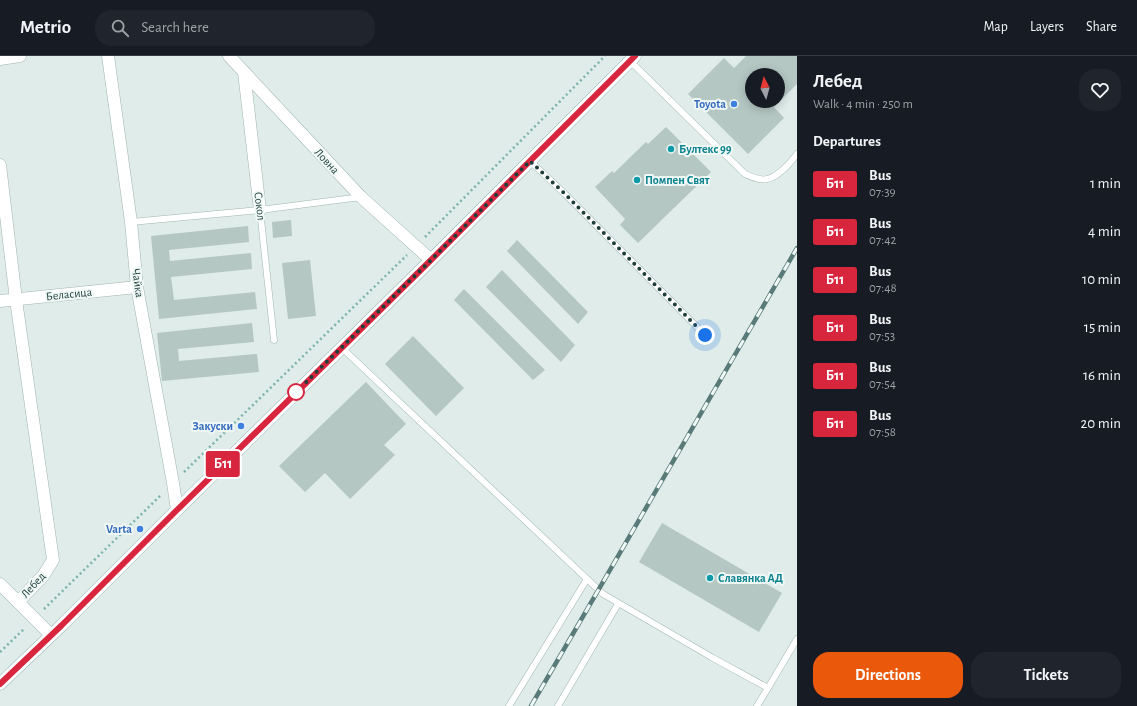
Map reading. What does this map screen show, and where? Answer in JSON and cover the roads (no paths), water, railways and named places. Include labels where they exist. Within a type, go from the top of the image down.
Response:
[{"type":"street","points":[[0,59],[20,56]]},
{"type":"street","name":"Чайка","points":[[108,56],[131,222],[138,287],[174,483],[177,510]]},
{"type":"street","name":"Ловна","points":[[229,56],[361,197],[431,260]]},
{"type":"street","points":[[0,684],[62,625],[633,58]]},
{"type":"street","name":"Сокол","points":[[244,72],[260,210]]},
{"type":"street","name":"Лебед","points":[[0,165],[16,300],[53,560],[43,576],[18,602]]},
{"type":"street","name":"Беласица","points":[[0,301],[138,287]]},
{"type":"street","points":[[0,584],[51,635]]},
{"type":"lane","points":[[633,58],[745,174],[752,178],[767,179],[777,174],[797,154]]},
{"type":"lane","points":[[530,161],[565,194],[705,335]]},
{"type":"lane","points":[[131,222],[260,210],[361,197]]},
{"type":"lane","name":"Сокол","points":[[260,210],[274,340]]},
{"type":"lane","points":[[342,348],[603,594],[618,604],[768,688]]},
{"type":"lane","points":[[509,706],[587,579]]},
{"type":"lane","points":[[558,706],[618,604]]},
{"type":"lane","points":[[757,706],[797,639]]},
{"type":"railway","points":[[531,706],[797,248]]},
{"type":"place","name":"Toyota","points":[[734,104]]},
{"type":"place","name":"Бултекс 99","points":[[671,149]]},
{"type":"place","name":"Помпен Свят","points":[[637,180]]},
{"type":"place","name":"Закуски","points":[[241,426]]},
{"type":"place","name":"Varta","points":[[140,529]]},
{"type":"place","name":"Славянка АД","points":[[710,578]]}]
